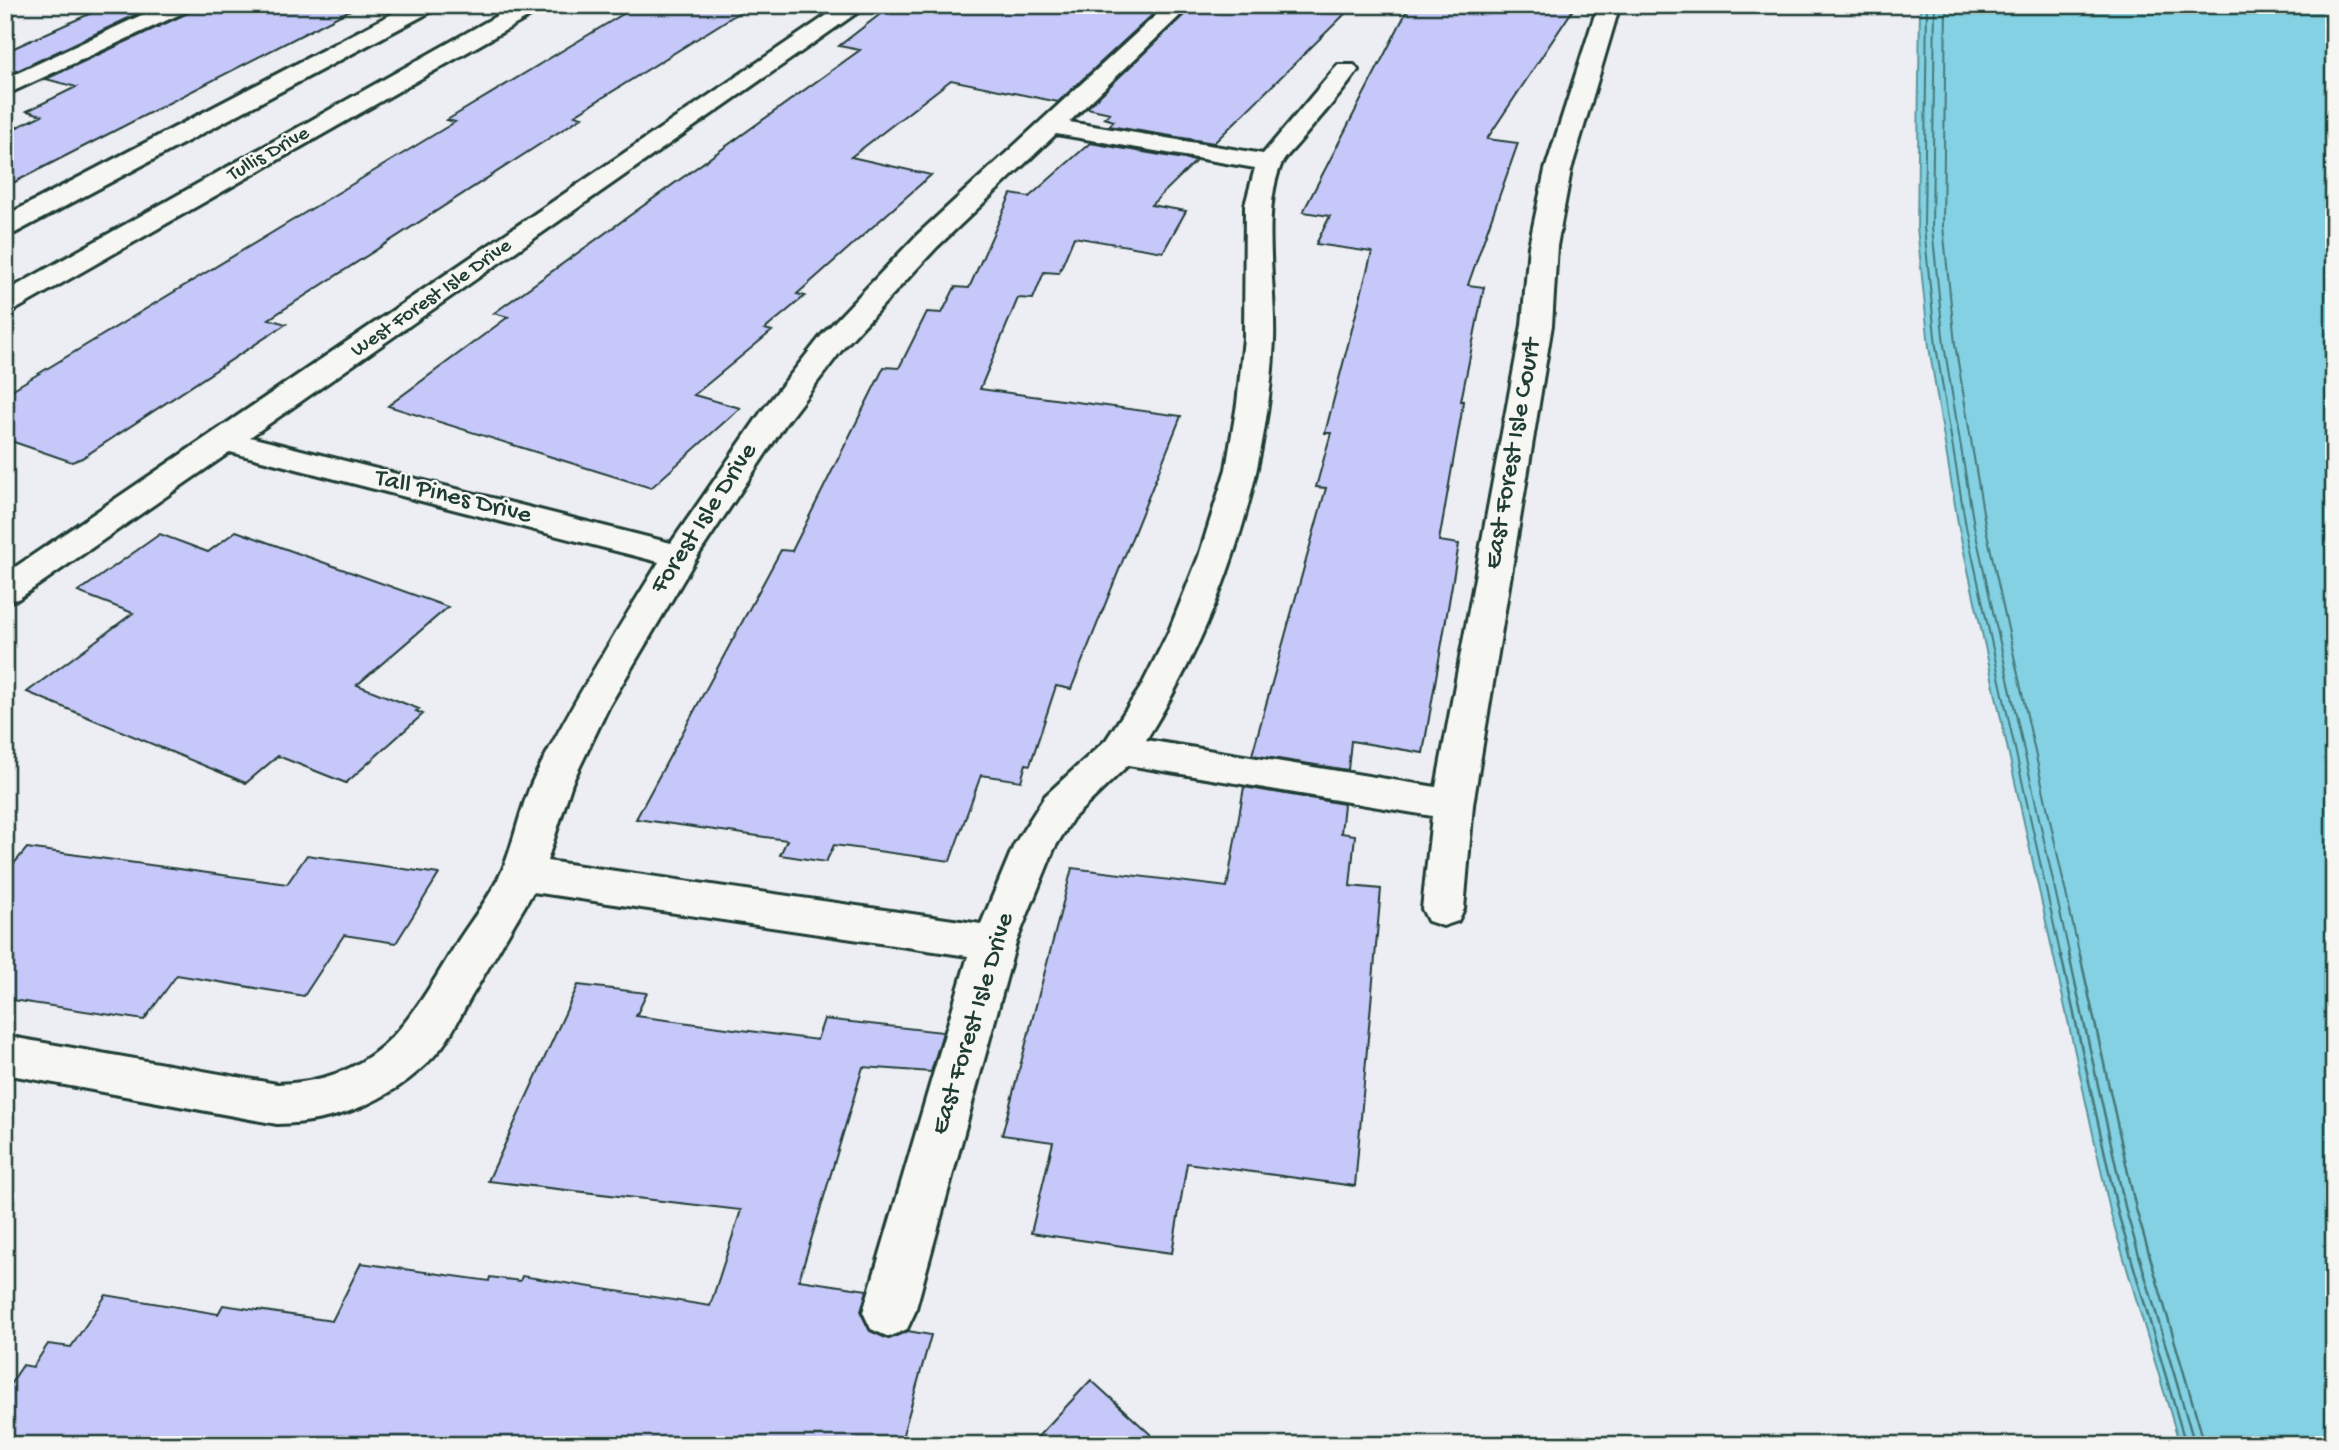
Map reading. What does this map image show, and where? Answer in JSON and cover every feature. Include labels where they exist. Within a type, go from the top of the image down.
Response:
[{"type":"street","points":[[5,88],[181,5]]},
{"type":"street","points":[[5,227],[426,5]]},
{"type":"street","name":"Tullis Drive","points":[[5,304],[533,5]]},
{"type":"street","name":"West Forest Isle Drive","points":[[5,591],[858,5]]},
{"type":"street","name":"Forest Isle Drive","points":[[5,1055],[277,1104],[304,1105],[332,1099],[358,1088],[386,1071],[426,1033],[522,874],[552,783],[590,706],[680,556],[773,418],[833,341],[927,241],[987,182],[1180,5]]},
{"type":"street","name":"East Forest Isle Court","points":[[1443,909],[1453,805],[1537,325],[1545,233],[1558,170],[1609,5]]},
{"type":"street","name":"East Forest Isle Drive","points":[[889,1312],[994,943],[1035,845],[1059,807],[1120,750],[1158,690],[1187,631],[1216,556],[1242,469],[1253,404],[1259,338],[1258,205],[1269,163],[1346,70]]},
{"type":"street","points":[[1051,126],[1269,163]]},
{"type":"street","name":"Tall Pines Drive","points":[[226,440],[680,556]]},
{"type":"street","points":[[1120,750],[1453,805]]},
{"type":"street","points":[[522,874],[994,943]]},
{"type":"water","points":[[1920,5],[2334,5],[2334,1445],[2180,1445],[2111,1215],[1959,529],[1929,347],[1917,227]]},
{"type":"building","points":[[109,5],[156,5],[17,71],[5,68],[5,52]]},
{"type":"building","points":[[194,5],[360,5],[5,187],[5,133],[42,115],[27,111],[76,87],[46,79],[190,12]]},
{"type":"building","points":[[638,5],[751,5],[575,115],[582,117],[269,319],[286,324],[82,458],[72,462],[5,439],[5,394],[455,122],[447,120]]},
{"type":"building","points":[[892,5],[1163,5],[1058,102],[951,80],[851,157],[931,175],[797,294],[805,296],[765,329],[772,331],[694,395],[740,408],[651,488],[388,406],[508,317],[494,313],[860,50],[839,46]]},
{"type":"building","points":[[1194,5],[1354,5],[1214,143],[1109,126],[1114,121],[1104,118],[1110,113],[1087,108]]},
{"type":"building","points":[[1410,5],[1576,5],[1487,139],[1518,143],[1468,285],[1484,287],[1461,401],[1461,417],[1439,541],[1459,544],[1423,753],[1351,741],[1348,770],[1252,755],[1326,488],[1316,487],[1331,433],[1325,433],[1372,252],[1316,244],[1330,216],[1303,212]]},
{"type":"building","points":[[1090,143],[1196,161],[1151,205],[1186,211],[1163,252],[1074,237],[1059,273],[1044,272],[1033,299],[1018,298],[980,389],[1181,416],[1071,689],[1056,686],[1030,765],[1026,764],[1021,781],[981,775],[950,861],[834,845],[826,862],[780,855],[787,840],[636,819],[781,550],[792,551],[884,367],[899,368],[927,312],[942,313],[955,287],[969,288],[1011,194],[1029,197]]},
{"type":"building","points":[[236,531],[448,607],[357,685],[419,709],[416,711],[423,714],[346,783],[278,756],[246,783],[27,692],[133,613],[78,592],[160,534],[208,552]]},
{"type":"building","points":[[1244,787],[1344,804],[1341,833],[1355,835],[1350,886],[1381,889],[1355,1186],[1187,1163],[1172,1253],[1031,1233],[1053,1142],[1002,1135],[1072,868],[1227,887]]},
{"type":"building","points":[[27,848],[287,884],[307,855],[439,874],[396,943],[344,935],[304,996],[177,975],[144,1020],[5,999],[5,874]]},
{"type":"building","points":[[578,985],[647,993],[636,1016],[817,1040],[824,1019],[943,1032],[931,1072],[863,1067],[799,1280],[867,1290],[861,1313],[870,1331],[888,1339],[908,1331],[931,1335],[900,1445],[31,1445],[34,1440],[5,1436],[5,1392],[23,1365],[33,1367],[48,1344],[71,1347],[106,1295],[218,1314],[223,1305],[332,1321],[361,1263],[489,1281],[490,1277],[520,1281],[522,1276],[710,1306],[741,1210],[488,1181]]},
{"type":"building","points":[[1091,1380],[1162,1445],[1030,1445]]}]
